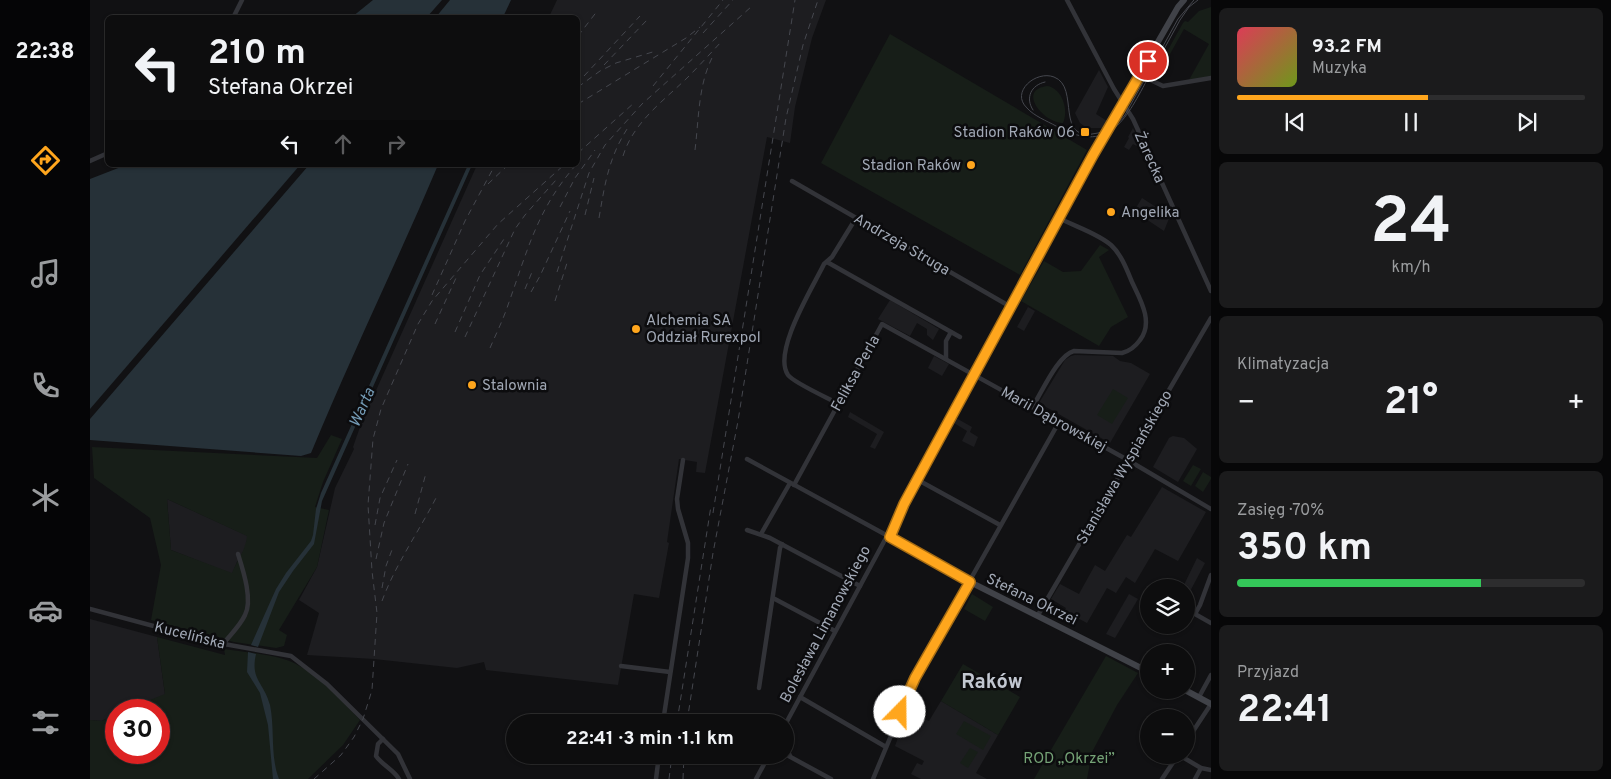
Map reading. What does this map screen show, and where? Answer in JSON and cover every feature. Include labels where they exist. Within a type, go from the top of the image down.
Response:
[{"type":"street","points":[[234,15],[242,0]]},
{"type":"street","name":"Żarecka","points":[[1068,0],[1133,119],[1211,291]]},
{"type":"street","name":"Bolesława Limanowskiego","points":[[791,714],[889,536],[900,512],[1059,218],[1178,7],[1184,0]]},
{"type":"street","points":[[1140,75],[1163,86],[1211,78]]},
{"type":"street","points":[[90,162],[105,154]]},
{"type":"street","name":"Andrzeja Struga","points":[[792,181],[1011,307]]},
{"type":"street","points":[[839,404],[790,377],[783,364],[784,354],[792,329],[827,262],[856,218]]},
{"type":"street","points":[[1033,406],[1061,359],[1068,352],[1122,353],[1129,351],[1137,345],[1146,330],[1145,314],[1140,300],[1122,261],[1112,246],[1104,240],[1059,218]]},
{"type":"street","points":[[827,262],[960,337]]},
{"type":"street","name":"Stanisława Wyspiańskiego","points":[[1038,615],[1211,318]]},
{"type":"street","name":"Feliksa Perla","points":[[762,534],[839,404],[882,324],[975,374]]},
{"type":"street","points":[[946,358],[946,341],[952,332]]},
{"type":"street","name":"Marii Dąbrowskiej","points":[[975,374],[1211,509]]},
{"type":"street","points":[[873,779],[915,678],[1059,422]]},
{"type":"street","name":"Stefana Okrzei","points":[[747,458],[970,582],[1140,667]]},
{"type":"street","points":[[664,714],[688,558],[688,543],[677,499],[683,460]]},
{"type":"street","points":[[918,480],[1000,525]]},
{"type":"street","points":[[747,530],[762,534],[860,586]]},
{"type":"street","points":[[759,688],[782,544]]},
{"type":"street","points":[[224,644],[245,614],[246,583],[238,554]]},
{"type":"street","points":[[1211,575],[1195,614],[1211,623]]},
{"type":"street","points":[[774,598],[836,632]]},
{"type":"street","name":"Kucelińska","points":[[90,609],[224,644],[291,656],[327,684],[383,739]]},
{"type":"street","points":[[622,666],[670,672]]},
{"type":"street","points":[[1199,697],[1211,675]]},
{"type":"street","points":[[1195,695],[1211,704],[1195,728]]},
{"type":"street","points":[[800,697],[886,747]]},
{"type":"street","points":[[399,779],[376,756],[378,744],[383,739],[398,754],[410,779]]},
{"type":"street","points":[[794,759],[831,779]]},
{"type":"street","points":[[656,779],[658,764]]},
{"type":"street","points":[[756,779],[764,764]]},
{"type":"street","points":[[1162,779],[1172,764]]},
{"type":"street","points":[[1194,764],[1211,770]]},
{"type":"street","points":[[1196,779],[1201,768]]},
{"type":"shaded area","points":[[557,0],[826,0],[812,38],[795,107],[790,143],[767,137],[705,473],[696,472],[697,462],[679,459],[667,542],[669,543],[659,598],[634,594],[618,685],[486,670],[484,662],[457,668],[374,659],[307,655],[319,613],[299,600],[317,567],[335,488],[354,449],[353,447],[361,424],[476,167],[580,167],[580,15],[550,15]]},
{"type":"shaded area","points":[[1099,70],[1108,87],[1096,114],[1107,121],[1103,128],[1087,128],[1080,123],[1075,113]]},
{"type":"shaded area","points":[[1133,128],[1142,147],[1140,148],[1133,144],[1129,150],[1124,147]]},
{"type":"shaded area","points":[[1142,198],[1170,216],[1164,231],[1134,211]]},
{"type":"shaded area","points":[[890,300],[939,329],[933,340],[927,335],[927,329],[917,323],[910,336],[878,319]]},
{"type":"shaded area","points":[[1028,307],[1035,311],[1024,331],[1017,327]]},
{"type":"shaded area","points":[[1075,355],[1113,356],[1120,361],[1131,363],[1150,374],[1110,443],[1039,403],[1065,360]]},
{"type":"shaded area","points":[[934,356],[949,364],[942,376],[928,368]]},
{"type":"shaded area","points":[[850,412],[884,432],[875,449],[870,447],[877,434],[848,417]]},
{"type":"shaded area","points":[[956,418],[972,427],[970,432],[978,437],[974,447],[962,441],[967,431],[954,423]]},
{"type":"shaded area","points":[[1173,436],[1184,438],[1197,449],[1178,482],[1153,467],[1169,438]]},
{"type":"shaded area","points":[[1162,487],[1206,512],[1178,561],[1155,549],[1135,583],[1126,577],[1116,593],[1107,588],[1087,623],[1064,611],[1066,608],[1051,599],[1060,584],[1079,594],[1095,565],[1105,571],[1127,535],[1131,537]]},
{"type":"shaded area","points":[[167,499],[248,536],[246,547],[232,574],[171,550]]},
{"type":"shaded area","points":[[1197,558],[1205,563],[1195,582],[1195,579],[1187,579]]},
{"type":"shaded area","points":[[1129,594],[1138,599],[1115,638],[1106,634]]},
{"type":"shaded area","points":[[90,619],[157,637],[165,695],[154,699],[105,699],[105,719],[102,721],[90,720]]},
{"type":"shaded area","points":[[941,701],[998,735],[976,773],[987,779],[921,779],[911,774],[917,763],[922,765],[924,761],[895,746],[908,711],[929,721]]},
{"type":"green space","points":[[1211,7],[1211,76],[1189,80],[1209,44],[1184,29],[1156,79],[1154,78],[1183,23],[1185,21],[1188,22],[1199,11]]},
{"type":"green space","points":[[890,34],[1087,150],[1020,275],[821,163]]},
{"type":"green space","points":[[1048,86],[1057,91],[1063,101],[1065,118],[1063,123],[1055,122],[1048,118],[1036,106],[1033,99],[1034,93],[1039,88]]},
{"type":"green space","points":[[1100,245],[1109,250],[1099,257],[1128,317],[1111,327],[1099,346],[1021,301],[1044,261],[1063,272],[1081,271]]},
{"type":"green space","points":[[1113,389],[1128,398],[1112,424],[1097,415]]},
{"type":"green space","points":[[331,435],[342,439],[323,482],[315,507],[329,510],[317,567],[279,630],[287,635],[284,646],[276,648],[234,642],[151,620],[161,565],[150,518],[94,478],[92,447],[317,458]],"holes":[[[167,499],[247,536],[243,550],[232,573],[171,550]]]},
{"type":"green space","points":[[1193,465],[1201,469],[1191,486],[1183,481]]},
{"type":"green space","points":[[1203,472],[1211,477],[1211,479],[1203,492],[1195,486]]},
{"type":"green space","points":[[972,594],[993,607],[985,621],[964,609]]},
{"type":"green space","points":[[157,637],[225,655],[224,649],[261,654],[289,661],[305,669],[322,682],[360,720],[343,745],[308,779],[90,779],[90,720],[102,721],[105,719],[105,764],[170,764],[170,699],[152,699],[165,694]]},
{"type":"green space","name":"ROD „Okrzei”","points":[[1106,656],[1138,673],[1117,705],[1092,752],[1087,779],[1034,779]]},
{"type":"green space","points":[[963,664],[1020,697],[998,735],[941,701]]},
{"type":"green space","points":[[964,721],[991,736],[983,750],[956,734]]},
{"type":"green space","points":[[970,748],[978,752],[968,768],[960,763]]},
{"type":"water","points":[[373,0],[442,0],[429,15],[354,15]]},
{"type":"water","points":[[450,0],[511,0],[504,15],[438,15]]},
{"type":"water","points":[[121,167],[298,167],[90,409],[90,179]]},
{"type":"water","points":[[307,167],[437,167],[311,453],[301,456],[90,440],[90,419]]},
{"type":"water","name":"Warta","points":[[467,167],[471,167],[322,501],[314,544],[279,592],[258,647],[251,645],[276,589],[311,541],[316,509],[321,493]]},
{"type":"water","points":[[248,652],[256,654],[256,675],[270,705],[274,761],[279,779],[273,779],[268,725],[260,693],[247,672]]},
{"type":"tram line","points":[[1194,0],[1178,19],[1125,115],[1110,128],[1098,133],[1084,134],[1076,130],[1071,123],[1066,92],[1062,83],[1054,77],[1040,77],[1027,84],[1023,89],[1023,102],[1037,116],[1074,134],[1089,137],[1102,135],[1113,129],[1131,109],[1180,20],[1189,7],[1198,0]]},
{"type":"tram line","points":[[1033,110],[1030,101],[1031,93],[1036,86],[1045,82]]},
{"type":"railway","points":[[653,86],[723,0]]},
{"type":"railway","points":[[703,33],[733,0]]},
{"type":"railway","points":[[713,513],[795,0]]},
{"type":"railway","points":[[688,714],[713,553],[738,421],[786,118],[803,45],[818,0]]},
{"type":"railway","points":[[557,272],[589,173],[605,145],[642,104],[751,7]]},
{"type":"railway","points":[[580,33],[598,10]]},
{"type":"railway","points":[[584,76],[640,16]]},
{"type":"railway","points":[[604,65],[647,20]]},
{"type":"railway","points":[[580,103],[686,38],[700,27]]},
{"type":"railway","points":[[623,156],[641,123],[721,42]]},
{"type":"railway","points":[[580,86],[600,71],[616,63],[656,51]]},
{"type":"railway","points":[[695,150],[702,89],[714,54]]},
{"type":"railway","points":[[580,151],[634,103]]},
{"type":"railway","points":[[599,218],[612,159],[629,126]]},
{"type":"railway","points":[[560,207],[575,178],[595,150]]},
{"type":"railway","points":[[432,295],[465,221],[494,167]]},
{"type":"railway","points":[[488,184],[506,167]]},
{"type":"railway","points":[[314,779],[341,755],[354,737],[363,719],[372,690],[377,613],[368,505],[373,439],[381,409],[418,324],[432,301],[498,224],[562,167]]},
{"type":"railway","points":[[490,348],[542,215],[563,181],[574,167]]},
{"type":"railway","points":[[585,215],[594,178]]},
{"type":"railway","points":[[465,337],[515,229],[556,180]]},
{"type":"railway","points":[[531,292],[570,211]]},
{"type":"railway","points":[[455,332],[480,275],[506,236]]},
{"type":"railway","points":[[555,301],[567,263]]},
{"type":"railway","points":[[525,289],[532,272]]},
{"type":"railway","points":[[435,324],[456,278]]},
{"type":"railway","points":[[375,525],[380,498],[397,460]]},
{"type":"railway","points":[[376,559],[384,523],[408,464]]},
{"type":"railway","points":[[415,514],[426,473]]},
{"type":"railway","points":[[382,601],[394,573],[438,494]]},
{"type":"railway","points":[[678,714],[711,506]]},
{"type":"railway","points":[[382,588],[386,566],[393,547]]},
{"type":"railway","points":[[669,779],[671,764]]},
{"type":"railway","points":[[683,779],[684,764]]},
{"type":"place","name":"Stadion Raków 06","points":[[1085,132]]},
{"type":"place","name":"Stadion Raków","points":[[971,165]]},
{"type":"place","name":"Angelika","points":[[1111,212]]},
{"type":"place","name":"Alchemia SA Oddział Rurexpol","points":[[636,329]]},
{"type":"place","name":"Stalownia","points":[[472,385]]},
{"type":"district","name":"Raków","points":[[992,681]]},
{"type":"route","points":[[900,712],[915,678],[970,582],[890,537],[904,504],[1093,155],[1148,61]]}]
